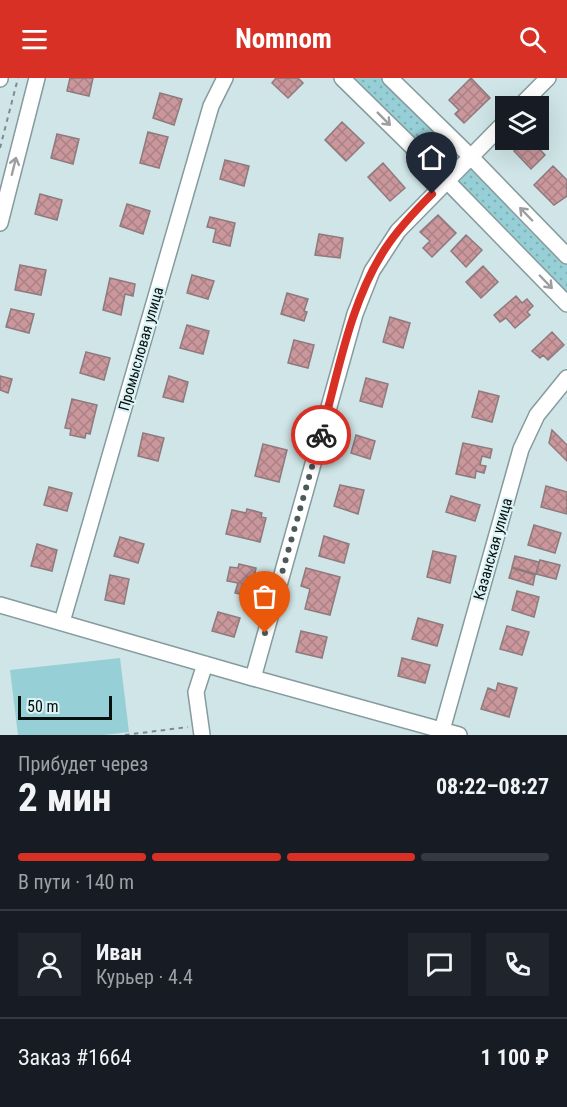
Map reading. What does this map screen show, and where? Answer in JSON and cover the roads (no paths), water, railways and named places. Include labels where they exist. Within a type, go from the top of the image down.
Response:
[{"type":"street","points":[[0,223],[37,78]]},
{"type":"street","name":"Промысловая улица","points":[[62,622],[211,106],[225,78]]},
{"type":"street","points":[[342,78],[567,304]]},
{"type":"street","points":[[390,78],[567,256]]},
{"type":"street","points":[[530,96],[548,78]]},
{"type":"street","points":[[253,678],[362,293],[384,250],[398,231],[495,132]]},
{"type":"street","name":"Казанская улица","points":[[442,730],[521,449],[537,415],[567,378]]},
{"type":"street","points":[[0,605],[459,735]]},
{"type":"street","points":[[202,730],[196,692],[205,664]]}]
